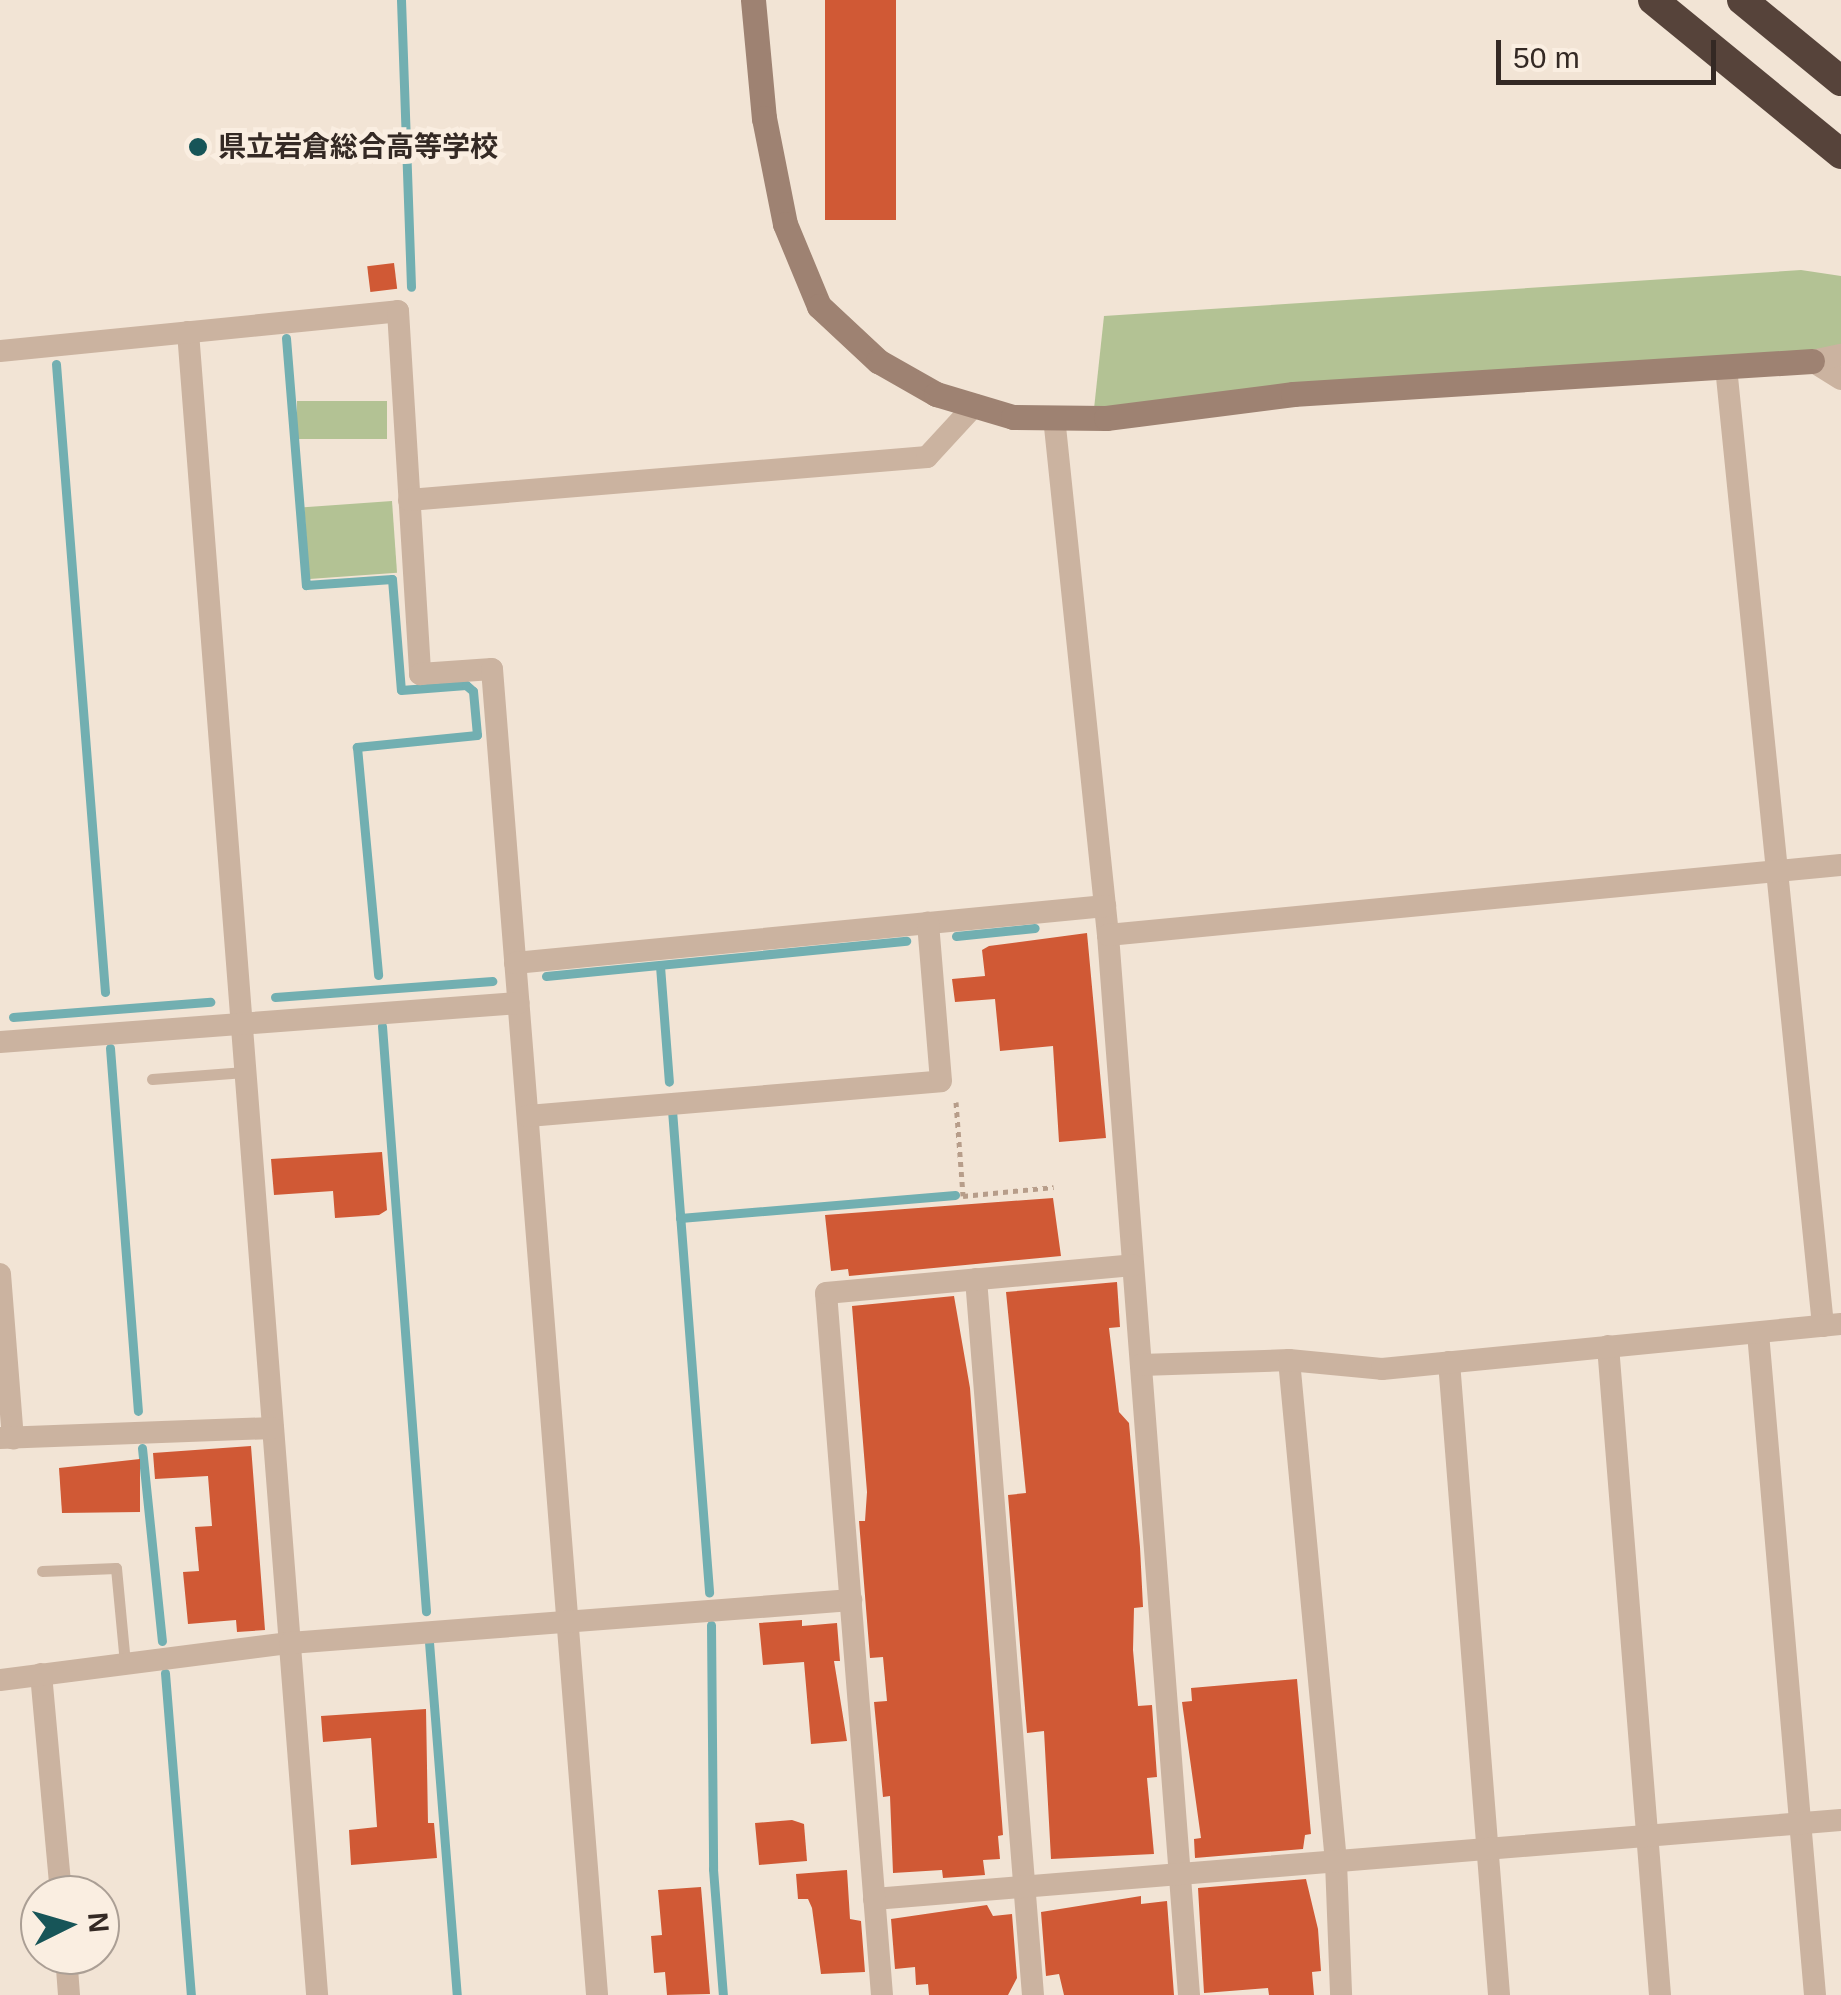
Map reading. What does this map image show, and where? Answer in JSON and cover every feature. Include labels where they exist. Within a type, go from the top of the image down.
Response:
[{"type":"highway","points":[[1653,0],[1841,154]]},
{"type":"highway","points":[[1742,0],[1841,81]]},
{"type":"street","points":[[753,0],[764,118],[785,224],[819,306],[878,361],[936,394],[1013,417],[1054,417],[1830,359],[1841,379]]},
{"type":"street","points":[[0,351],[398,310],[420,674],[492,669],[597,1995]]},
{"type":"street","points":[[188,332],[317,1995]]},
{"type":"street","points":[[1141,1365],[1289,1360],[1382,1369],[1832,1325],[1778,870],[1726,366]]},
{"type":"street","points":[[409,500],[928,457],[975,405]]},
{"type":"street","points":[[1054,417],[1108,934],[1189,1995]]},
{"type":"street","points":[[1108,934],[1841,865]]},
{"type":"street","points":[[515,962],[1105,906]]},
{"type":"street","points":[[528,1116],[941,1081],[928,923]]},
{"type":"street","points":[[0,1042],[519,1003]]},
{"type":"street","points":[[882,1995],[826,1293],[1133,1265]]},
{"type":"street","points":[[0,1274],[6,1438],[273,1428]]},
{"type":"street","points":[[976,1279],[1033,1995]]},
{"type":"street","points":[[1758,1333],[1815,1995]]},
{"type":"street","points":[[1608,1346],[1660,1995]]},
{"type":"street","points":[[1289,1360],[1336,1862],[1341,1995]]},
{"type":"street","points":[[1449,1362],[1499,1995]]},
{"type":"street","points":[[0,1680],[290,1643],[851,1600]]},
{"type":"street","points":[[41,1674],[58,1875]]},
{"type":"street","points":[[874,1898],[1841,1820]]},
{"type":"lane","points":[[152,1079],[245,1072]]},
{"type":"lane","points":[[42,1571],[116,1568],[125,1664]]},
{"type":"path","points":[[941,1081],[955,1093],[963,1196],[1054,1188]]},
{"type":"green space","points":[[1801,270],[1841,276],[1841,363],[1093,418],[1104,316]]},
{"type":"green space","points":[[297,401],[387,401],[387,439],[297,439]]},
{"type":"green space","points":[[392,501],[397,573],[309,579],[304,507]]},
{"type":"building","points":[[825,0],[896,0],[896,220],[825,220]]},
{"type":"building","points":[[394,263],[397,289],[370,292],[367,266]]},
{"type":"building","points":[[1087,933],[1106,1138],[1059,1142],[1053,1046],[1000,1051],[995,999],[955,1002],[952,979],[985,976],[982,950],[989,946]]},
{"type":"building","points":[[382,1152],[387,1210],[379,1215],[335,1218],[333,1191],[274,1195],[271,1159]]},
{"type":"building","points":[[1053,1198],[1061,1256],[849,1276],[848,1269],[831,1271],[825,1215]]},
{"type":"building","points":[[1117,1282],[1120,1327],[1109,1328],[1119,1412],[1129,1423],[1140,1547],[1143,1607],[1134,1608],[1133,1650],[1138,1706],[1152,1705],[1157,1777],[1147,1778],[1154,1854],[1051,1859],[1044,1731],[1027,1733],[1008,1495],[1026,1493],[1006,1292]]},
{"type":"building","points":[[954,1296],[970,1388],[1003,1835],[998,1836],[1000,1859],[983,1860],[985,1875],[943,1878],[942,1870],[893,1873],[890,1796],[883,1797],[874,1702],[887,1701],[883,1657],[870,1658],[859,1521],[865,1521],[867,1492],[852,1306]]},
{"type":"building","points":[[251,1446],[265,1630],[237,1632],[236,1620],[188,1624],[183,1572],[199,1571],[195,1527],[212,1526],[208,1476],[155,1479],[153,1453]]},
{"type":"building","points":[[140,1459],[140,1512],[62,1513],[59,1468]]},
{"type":"building","points":[[802,1620],[802,1626],[837,1623],[840,1661],[834,1661],[847,1741],[811,1744],[804,1662],[763,1665],[759,1623]]},
{"type":"building","points":[[1297,1679],[1311,1834],[1305,1835],[1303,1849],[1195,1858],[1194,1839],[1201,1838],[1182,1702],[1192,1701],[1191,1688]]},
{"type":"building","points":[[426,1709],[428,1823],[434,1823],[437,1858],[351,1865],[349,1830],[377,1827],[371,1738],[323,1742],[321,1716]]},
{"type":"building","points":[[792,1820],[804,1824],[807,1861],[759,1865],[755,1823]]},
{"type":"building","points":[[847,1870],[850,1919],[861,1921],[865,1972],[821,1974],[812,1908],[808,1899],[798,1899],[796,1874]]},
{"type":"building","points":[[1306,1879],[1318,1929],[1321,1971],[1312,1972],[1314,1995],[1269,1995],[1268,1988],[1204,1993],[1198,1888]]},
{"type":"building","points":[[701,1887],[710,1994],[667,1995],[665,1972],[654,1973],[651,1936],[662,1935],[658,1890]]},
{"type":"building","points":[[1141,1896],[1141,1904],[1167,1901],[1174,1995],[1064,1995],[1059,1974],[1046,1976],[1041,1912]]},
{"type":"building","points":[[987,1905],[993,1916],[1012,1914],[1017,1978],[1008,1995],[929,1995],[928,1984],[916,1985],[915,1967],[895,1969],[891,1919]]},
{"type":"waterway","points":[[401,0],[411,287]]},
{"type":"waterway","points":[[286,338],[306,585],[392,579],[401,690],[466,685],[473,691],[477,735],[357,747],[378,975]]},
{"type":"waterway","points":[[56,364],[105,992]]},
{"type":"waterway","points":[[956,936],[1035,928]]},
{"type":"waterway","points":[[546,976],[906,941]]},
{"type":"waterway","points":[[660,966],[669,1082]]},
{"type":"waterway","points":[[275,997],[492,981]]},
{"type":"waterway","points":[[13,1017],[210,1002]]},
{"type":"waterway","points":[[382,1026],[426,1611]]},
{"type":"waterway","points":[[110,1048],[138,1411]]},
{"type":"waterway","points":[[672,1110],[709,1593]]},
{"type":"waterway","points":[[680,1218],[955,1195]]},
{"type":"waterway","points":[[142,1448],[162,1641]]},
{"type":"waterway","points":[[711,1625],[713,1869],[723,1995]]},
{"type":"waterway","points":[[429,1642],[457,1995]]},
{"type":"waterway","points":[[165,1673],[191,1995]]},
{"type":"place","name":"県立岩倉総合高等学校","points":[[198,147]]}]
